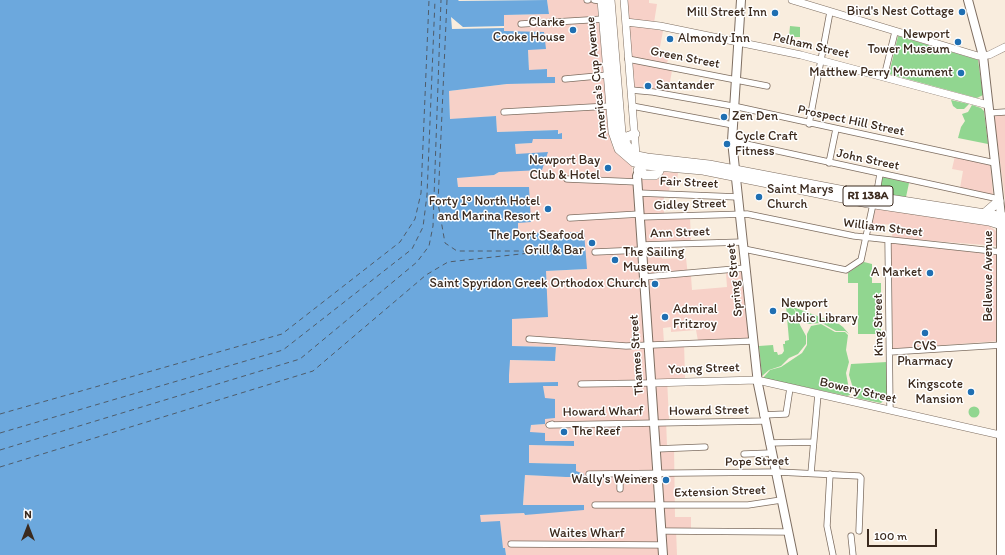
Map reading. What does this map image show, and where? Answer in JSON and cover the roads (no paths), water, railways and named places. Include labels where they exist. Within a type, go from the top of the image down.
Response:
[{"type":"main road","name":"America's Cup Avenue","points":[[602,0],[613,132],[616,144],[625,155],[640,167]]},
{"type":"main road","name":"America's Cup Avenue","points":[[602,0],[622,137],[628,148],[636,155]]},
{"type":"main road","name":"Spring Street","points":[[741,0],[732,141],[746,268],[744,282],[757,380],[793,555]]},
{"type":"main road","name":"Bellevue Avenue","points":[[968,0],[983,56],[999,200],[1003,221],[1003,504],[1001,555]]},
{"type":"main road","points":[[613,132],[622,137],[630,137],[635,134]]},
{"type":"main road","name":"RI 138A","points":[[636,155],[660,163],[692,169],[736,173],[989,221],[1003,221]]},
{"type":"main road","points":[[650,159],[640,167],[645,175],[654,176],[659,173],[660,163]]},
{"type":"main road","name":"Thames Street","points":[[640,167],[638,193],[663,555]]},
{"type":"main road","name":"RI 138A","points":[[874,200],[984,214],[1003,221]]},
{"type":"main road","points":[[984,214],[999,200]]},
{"type":"street","points":[[624,0],[636,155]]},
{"type":"street","points":[[792,0],[978,56],[983,56],[1005,47]]},
{"type":"street","points":[[809,124],[830,12]]},
{"type":"street","points":[[521,24],[604,19]]},
{"type":"street","name":"Pelham Street","points":[[626,22],[660,26],[821,60],[884,76],[989,109]]},
{"type":"street","points":[[884,76],[895,32]]},
{"type":"street","name":"Green Street","points":[[628,58],[767,86]]},
{"type":"street","points":[[565,79],[608,75]]},
{"type":"street","name":"Prospect Hill Street","points":[[631,90],[653,92],[735,107],[836,130],[995,163]]},
{"type":"street","points":[[504,112],[610,106]]},
{"type":"street","points":[[632,106],[733,125]]},
{"type":"street","points":[[989,109],[1005,112]]},
{"type":"street","points":[[829,163],[836,130]]},
{"type":"street","name":"John Street","points":[[732,141],[999,200]]},
{"type":"street","points":[[866,238],[880,174]]},
{"type":"street","points":[[567,179],[638,182]]},
{"type":"street","name":"Fair Street","points":[[638,193],[738,197]]},
{"type":"street","name":"Gidley Street","points":[[570,218],[740,214]]},
{"type":"street","name":"William Street","points":[[740,214],[866,238],[1002,252]]},
{"type":"street","name":"Ann Street","points":[[595,252],[642,248],[743,246],[748,249],[840,270],[849,269],[860,261],[866,238]]},
{"type":"street","name":"King Street","points":[[888,240],[890,410]]},
{"type":"street","points":[[644,277],[746,268]]},
{"type":"street","points":[[529,339],[626,346],[752,341]]},
{"type":"street","points":[[890,352],[1002,345]]},
{"type":"street","name":"Young Street","points":[[651,383],[757,380]]},
{"type":"street","name":"Bowery Street","points":[[757,380],[1003,436]]},
{"type":"street","points":[[581,384],[651,383]]},
{"type":"street","name":"Howard Street","points":[[654,422],[764,418],[786,414],[790,388]]},
{"type":"street","points":[[811,473],[818,394]]},
{"type":"street","name":"Howard Wharf","points":[[552,424],[654,422]]},
{"type":"street","points":[[769,443],[813,442]]},
{"type":"street","points":[[656,449],[706,447]]},
{"type":"street","points":[[744,454],[771,453]]},
{"type":"street","name":"Pope Street","points":[[589,474],[775,472],[858,476],[861,478],[859,531]]},
{"type":"street","points":[[620,474],[620,489]]},
{"type":"street","points":[[830,474],[827,526],[833,555]]},
{"type":"street","name":"Extension Street","points":[[595,505],[748,505],[781,500]]},
{"type":"street","points":[[662,532],[788,532]]},
{"type":"street","points":[[851,536],[853,555]]},
{"type":"street","name":"Waites Wharf","points":[[511,544],[662,545]]},
{"type":"water","points":[[0,0],[547,0],[549,14],[504,15],[504,31],[544,32],[546,49],[528,50],[529,70],[547,69],[547,77],[555,77],[555,83],[507,84],[449,91],[450,119],[496,116],[497,132],[558,130],[558,134],[562,133],[562,139],[533,139],[532,143],[515,144],[516,154],[548,152],[542,170],[499,172],[494,175],[457,178],[458,187],[529,187],[531,222],[518,223],[518,233],[584,232],[587,269],[546,271],[548,317],[512,319],[512,346],[556,347],[555,361],[510,360],[509,383],[558,382],[558,386],[543,386],[545,398],[555,399],[555,418],[545,419],[545,424],[531,425],[530,432],[545,433],[545,441],[574,441],[574,446],[529,445],[529,463],[576,464],[576,471],[584,474],[583,477],[525,475],[523,505],[584,505],[584,510],[525,515],[524,513],[480,515],[481,522],[500,521],[503,548],[505,548],[506,555],[0,555]]},
{"type":"place","name":"Bird's Nest Cottage","points":[[962,12]]},
{"type":"place","name":"Mill Street Inn","points":[[775,13]]},
{"type":"place","name":"Clarke Cooke House","points":[[573,30]]},
{"type":"place","name":"Almondy Inn","points":[[670,39]]},
{"type":"place","name":"Newport Tower Museum","points":[[958,42]]},
{"type":"place","name":"Matthew Perry Monument","points":[[961,73]]},
{"type":"place","name":"Santander","points":[[648,86]]},
{"type":"place","name":"Zen Den","points":[[724,117]]},
{"type":"place","name":"Cycle Craft Fitness","points":[[727,144]]},
{"type":"place","name":"Newport Bay Club & Hotel","points":[[608,168]]},
{"type":"place","name":"Saint Marys Church","points":[[759,197]]},
{"type":"place","name":"Forty 1⁰ North Hotel and Marina Resort","points":[[548,209]]},
{"type":"place","name":"The Port Seafood Grill & Bar","points":[[592,243]]},
{"type":"place","name":"The Sailing Museum","points":[[615,260]]},
{"type":"place","name":"A Market","points":[[930,273]]},
{"type":"place","name":"Saint Spyridon Greek Orthodox Church","points":[[655,284]]},
{"type":"place","name":"Newport Public Library","points":[[773,311]]},
{"type":"place","name":"Admiral Fritzroy","points":[[665,317]]},
{"type":"place","name":"CVS Pharmacy","points":[[925,333]]},
{"type":"place","name":"Kingscote Mansion","points":[[971,392]]},
{"type":"place","name":"The Reef","points":[[564,432]]},
{"type":"place","name":"Wally's Weiners","points":[[666,480]]}]
